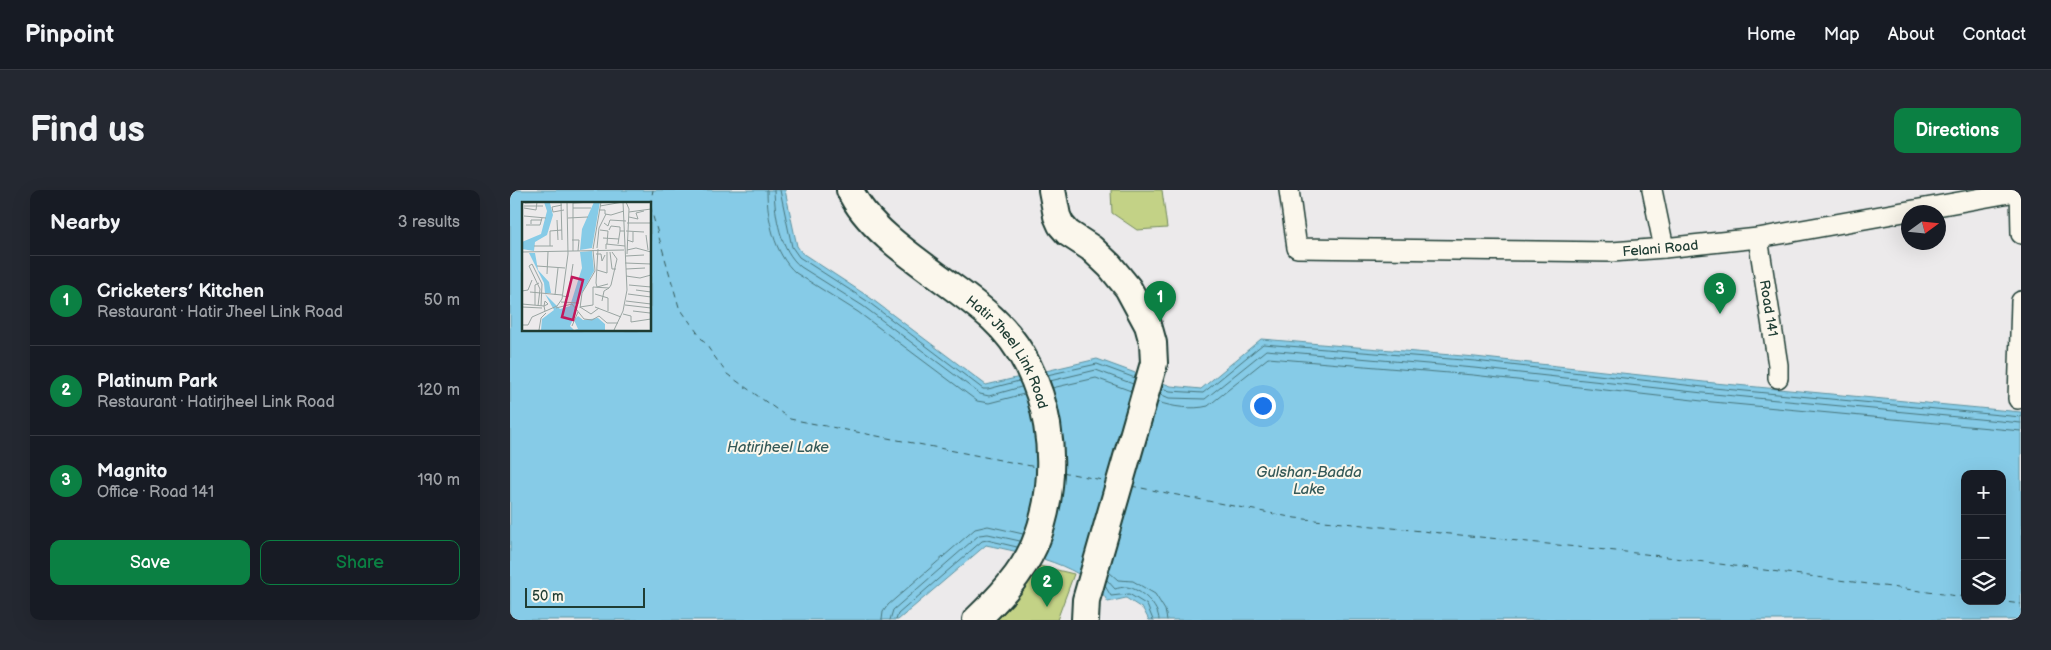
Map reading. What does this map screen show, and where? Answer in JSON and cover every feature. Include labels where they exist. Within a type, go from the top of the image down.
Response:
[{"type":"main road","name":"Hatir Jheel Link Road","points":[[850,190],[859,207],[883,231],[938,276],[974,302],[994,320],[1026,363],[1042,403],[1048,429],[1051,461],[1047,507],[1036,541],[1024,564],[998,599],[976,620]]},
{"type":"main road","points":[[1052,190],[1057,216],[1061,225],[1068,233],[1090,248],[1110,266],[1128,288],[1148,326],[1154,343],[1077,611]]},
{"type":"street","name":"Felani Road","points":[[1289,190],[1297,248],[1612,252],[1758,238],[2021,191]]},
{"type":"street","points":[[1652,190],[1664,248]]},
{"type":"street","points":[[2021,191],[2021,234]]},
{"type":"street","name":"Road 141","points":[[1758,238],[1778,365],[1778,378]]},
{"type":"street","points":[[2018,399],[2021,301]]},
{"type":"green space","points":[[1111,190],[1162,190],[1167,228],[1137,230],[1112,213]]},
{"type":"green space","points":[[1040,566],[1074,574],[1057,620],[997,620],[1013,604]]},
{"type":"water","points":[[510,190],[785,190],[797,246],[802,253],[869,297],[986,385],[1097,359],[1171,386],[1201,389],[1261,339],[1475,357],[1704,382],[2021,412],[2021,620],[1149,620],[1143,609],[1126,598],[1108,602],[1099,589],[1071,570],[1036,557],[986,545],[898,620],[510,620]]},
{"type":"ferry route","points":[[651,202],[653,190]]},
{"type":"ferry route","points":[[651,209],[679,307],[727,374],[790,419],[1036,467]]},
{"type":"ferry route","points":[[1062,472],[1107,481]]},
{"type":"ferry route","points":[[1131,486],[1295,518],[1645,554],[1961,596]]},
{"type":"ferry route","points":[[2006,602],[2021,604]]},
{"type":"place","name":"Magnito","points":[[1720,314]]},
{"type":"place","name":"Cricketers’ Kitchen","points":[[1160,322]]},
{"type":"place","name":"Platinum Park","points":[[1047,607]]},
{"type":"water label","name":"Hatirjheel Lake","points":[[778,447]]},
{"type":"water label","name":"Gulshan-Badda Lake","points":[[1309,480]]}]
